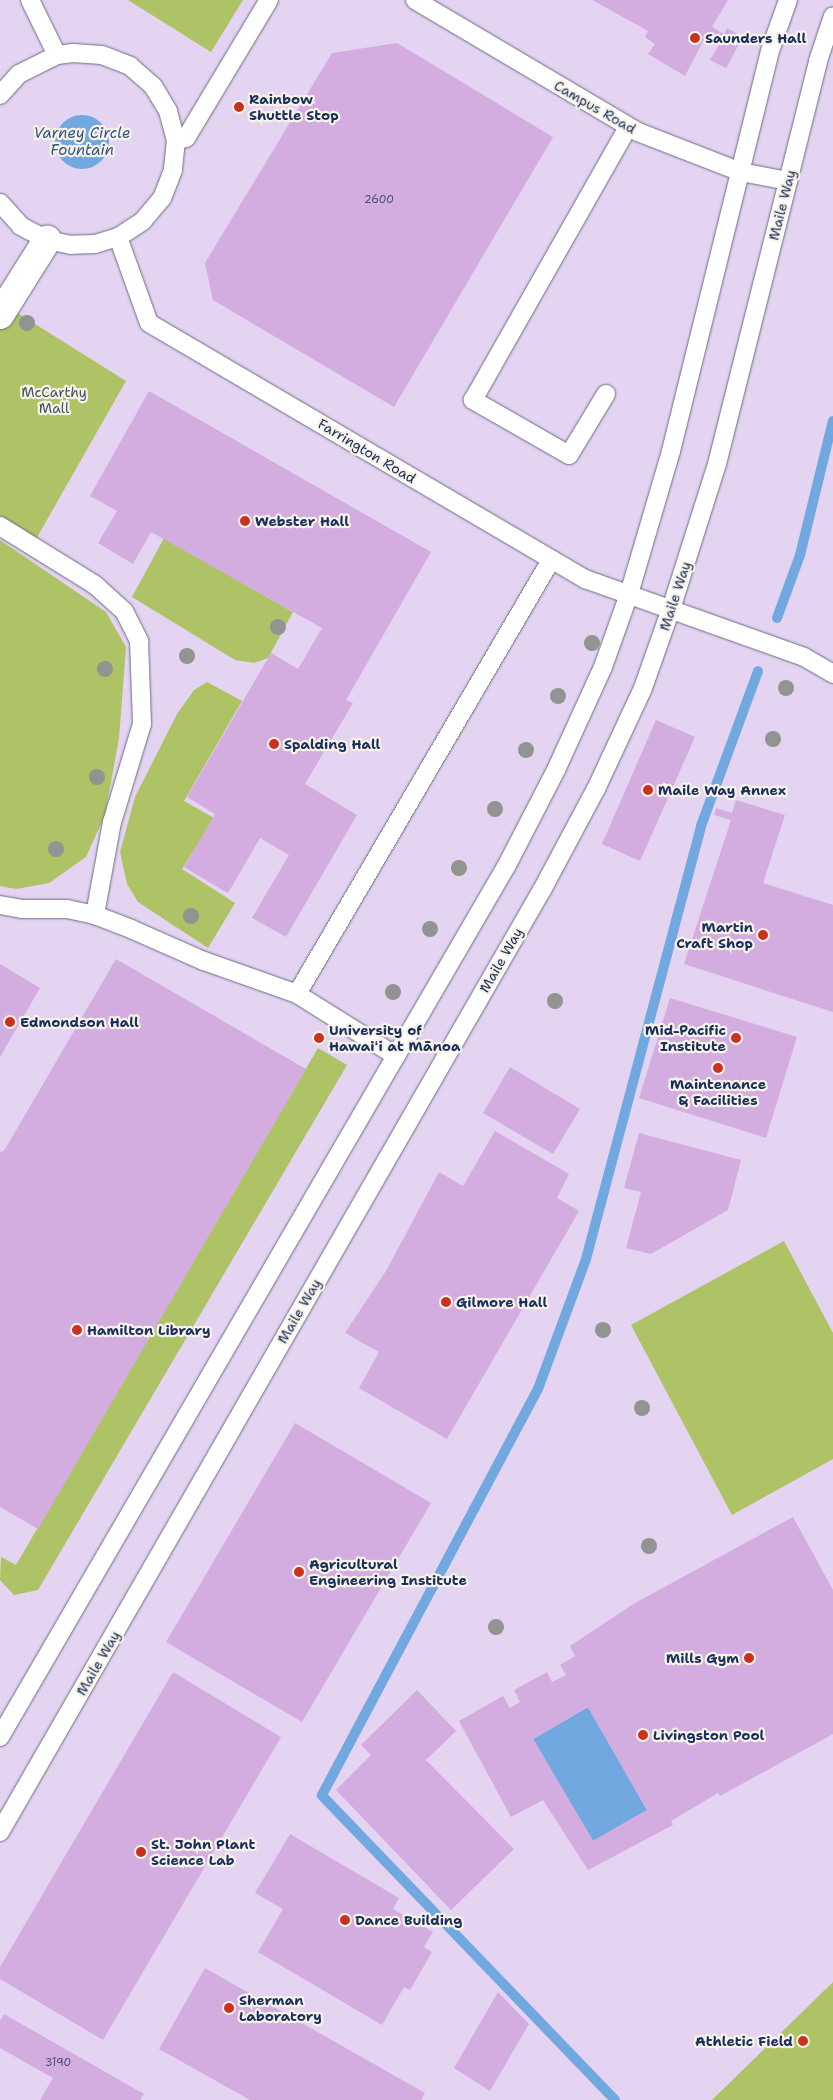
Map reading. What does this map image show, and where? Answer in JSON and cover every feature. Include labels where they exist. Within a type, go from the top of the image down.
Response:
[{"type":"street","points":[[0,315],[46,240]]},
{"type":"lane","points":[[30,0],[57,55]]},
{"type":"lane","points":[[176,140],[186,138],[270,0]]},
{"type":"lane","name":"Campus Road","points":[[415,0],[628,127],[741,172],[788,181]]},
{"type":"lane","points":[[0,1737],[507,865],[556,770],[603,667],[629,594],[671,451],[772,48],[788,0]]},
{"type":"lane","name":"Maile Way","points":[[0,1832],[542,890],[596,789],[644,688],[717,464],[818,61],[833,16]]},
{"type":"lane","points":[[0,95],[19,74],[57,55],[73,53],[102,55],[130,66],[153,86],[168,111],[176,140],[174,170],[162,198],[143,221],[118,237],[95,244],[71,245],[46,240],[21,226],[0,203]]},
{"type":"lane","points":[[606,394],[569,455],[473,400],[628,127]]},
{"type":"lane","name":"Farrington Road","points":[[118,237],[149,322],[585,579],[810,660],[833,674]]},
{"type":"lane","points":[[0,526],[95,585],[124,611],[140,641],[142,724],[112,822],[96,916]]},
{"type":"lane","points":[[297,994],[551,560]]},
{"type":"lane","points":[[0,905],[22,909],[67,909],[96,916],[204,961],[297,994],[396,1056]]},
{"type":"shaded area","name":"University of Hawaiʻi at Mānoa","points":[[0,0],[833,0],[833,2100],[0,2100]]},
{"type":"green space","points":[[128,0],[243,0],[211,52]]},
{"type":"green space","name":"McCarthy Mall","points":[[0,302],[126,381],[36,539],[0,516]]},
{"type":"green space","points":[[164,538],[293,612],[268,658],[254,663],[235,660],[132,597]]},
{"type":"green space","points":[[0,540],[106,612],[126,647],[119,738],[105,815],[86,857],[49,883],[16,889],[0,886]]},
{"type":"green space","points":[[207,682],[242,701],[184,801],[214,818],[182,869],[235,903],[208,948],[138,902],[127,884],[120,852],[135,797],[177,714],[194,690]]},
{"type":"green space","points":[[318,1048],[347,1065],[38,1590],[14,1595],[0,1580],[1,1557],[16,1565]]},
{"type":"green space","points":[[784,1241],[833,1333],[833,1459],[732,1515],[631,1325]]},
{"type":"green space","name":"Athletic Field","points":[[833,1982],[833,2100],[712,2100]]},
{"type":"water","name":"Varney Circle Fountain","points":[[77,115],[87,115],[97,119],[105,127],[109,142],[105,157],[97,165],[87,169],[77,169],[67,165],[59,157],[55,147],[55,137],[59,127],[67,119]]},
{"type":"water","points":[[588,1707],[647,1810],[593,1841],[533,1739]]},
{"type":"building","name":"Saunders Hall","points":[[592,0],[728,0],[712,27],[724,34],[727,28],[743,37],[726,68],[710,60],[719,45],[705,38],[685,76],[648,54],[655,44],[645,37],[648,31]]},
{"type":"building","points":[[397,43],[553,137],[394,407],[213,300],[205,263],[332,53]]},
{"type":"building","points":[[149,391],[431,552],[346,700],[353,703],[305,784],[357,815],[286,937],[252,918],[289,855],[260,838],[228,893],[224,891],[184,867],[215,814],[187,797],[271,653],[298,669],[322,628],[151,532],[133,564],[98,543],[117,511],[90,496]]},
{"type":"building","name":"Maile Way Annex","points":[[656,720],[695,737],[640,861],[602,844]]},
{"type":"building","name":"Martin Craft Shop","points":[[736,800],[785,815],[763,883],[833,905],[833,1012],[684,964],[731,820],[714,815],[716,808],[732,813]]},
{"type":"building","name":"Hamilton Library","points":[[116,959],[306,1069],[38,1529],[0,1507],[0,1152],[4,1151]]},
{"type":"building","name":"Edmondson Hall","points":[[0,964],[40,988],[0,1057]]},
{"type":"building","name":"Maintenance & Facilities","points":[[670,998],[797,1037],[766,1138],[639,1098]]},
{"type":"building","points":[[510,1067],[580,1109],[553,1154],[483,1113]]},
{"type":"building","name":"Gilmore Hall","points":[[495,1131],[569,1174],[557,1198],[579,1211],[447,1439],[359,1388],[379,1352],[345,1333],[386,1271],[439,1172],[463,1186]]},
{"type":"building","points":[[639,1133],[741,1160],[728,1210],[651,1254],[626,1248],[641,1192],[624,1188]]},
{"type":"building","name":"Agricultural Engineering Institute","points":[[295,1423],[431,1503],[302,1722],[166,1642]]},
{"type":"building","points":[[793,1517],[833,1590],[833,1734],[720,1796],[718,1793],[671,1821],[673,1825],[588,1870],[543,1800],[511,1817],[459,1721],[503,1696],[510,1708],[520,1702],[514,1690],[547,1672],[552,1682],[566,1675],[560,1665],[575,1656],[570,1646],[635,1603]],"holes":[[[588,1707],[647,1810],[593,1841],[533,1739]]]},
{"type":"building","name":"St. John Plant Science Lab","points":[[173,1672],[281,1737],[103,2040],[0,1979],[0,1967]]},
{"type":"building","points":[[417,1690],[456,1731],[426,1760],[514,1849],[451,1910],[336,1790],[371,1755],[361,1745]]},
{"type":"building","name":"Dance Building","points":[[290,1834],[399,1898],[393,1909],[433,1932],[424,1947],[432,1952],[410,1990],[404,1987],[382,2025],[258,1952],[283,1909],[255,1893]]},
{"type":"building","name":"Sherman Laboratory","points":[[205,1968],[425,2093],[421,2100],[250,2100],[159,2049]]},
{"type":"building","points":[[498,1992],[529,2024],[490,2091],[454,2068]]},
{"type":"building","points":[[4,2014],[144,2094],[140,2100],[40,2100],[53,2078],[0,2048],[0,2021]]},
{"type":"waterway","points":[[777,618],[800,555],[833,421]]},
{"type":"waterway","points":[[615,2100],[322,1795],[538,1389],[586,1259],[701,826],[758,671]]},
{"type":"place","name":"Saunders Hall","points":[[695,38]]},
{"type":"place","name":"Rainbow Shuttle Stop","points":[[239,107]]},
{"type":"place","name":"Webster Hall","points":[[245,521]]},
{"type":"place","name":"Spalding Hall","points":[[274,744]]},
{"type":"place","name":"Maile Way Annex","points":[[648,790]]},
{"type":"place","name":"Martin Craft Shop","points":[[763,935]]},
{"type":"place","name":"Edmondson Hall","points":[[10,1022]]},
{"type":"place","name":"University of Hawaiʻi at Mānoa","points":[[319,1038]]},
{"type":"place","name":"Mid-Pacific Institute","points":[[736,1038]]},
{"type":"place","name":"Maintenance & Facilities","points":[[718,1068]]},
{"type":"place","name":"Gilmore Hall","points":[[446,1302]]},
{"type":"place","name":"Hamilton Library","points":[[77,1330]]},
{"type":"place","name":"Agricultural Engineering Institute","points":[[299,1572]]},
{"type":"place","name":"Mills Gym","points":[[749,1658]]},
{"type":"place","name":"Livingston Pool","points":[[643,1735]]},
{"type":"place","name":"St. John Plant Science Lab","points":[[141,1852]]},
{"type":"place","name":"Dance Building","points":[[345,1920]]},
{"type":"place","name":"Sherman Laboratory","points":[[229,2008]]},
{"type":"place","name":"Athletic Field","points":[[803,2041]]}]
